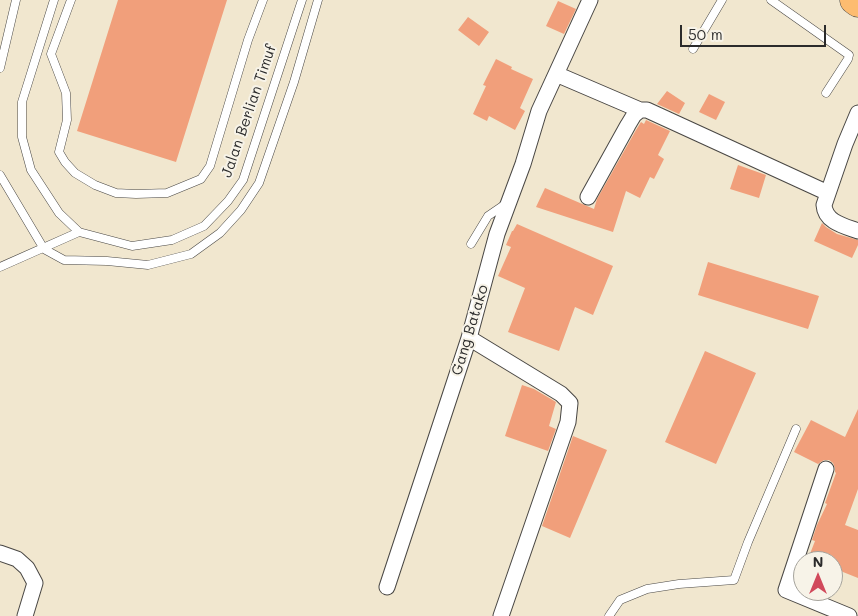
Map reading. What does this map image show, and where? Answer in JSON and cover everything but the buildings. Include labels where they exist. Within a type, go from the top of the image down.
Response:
[{"type":"highway","points":[[854,0],[858,3]]},
{"type":"street","name":"Gang Batako","points":[[386,587],[469,338],[498,234],[523,164],[539,111],[590,0]]},
{"type":"street","points":[[556,74],[640,110],[647,110],[828,193]]},
{"type":"street","points":[[588,197],[628,125],[634,115],[640,110]]},
{"type":"street","points":[[858,113],[824,205],[825,212],[831,219],[858,231]]},
{"type":"street","points":[[469,338],[561,394],[570,403],[568,422],[501,616]]},
{"type":"street","points":[[826,469],[786,590],[849,616]]},
{"type":"street","points":[[0,553],[17,559],[27,568],[35,583],[25,616]]},
{"type":"lane","points":[[0,68],[16,0]]},
{"type":"lane","name":"Jalan Berlian Timuf","points":[[54,0],[22,102],[22,137],[31,170],[59,213],[79,232],[132,246],[172,240],[204,226],[228,201],[243,180],[302,0]]},
{"type":"lane","points":[[70,0],[51,54],[66,93],[67,120],[59,152],[75,173],[95,185],[116,192],[136,194],[167,193],[201,179],[210,166],[248,40],[263,0]]},
{"type":"lane","points":[[0,175],[44,249],[64,260],[107,261],[148,265],[191,254],[220,233],[241,210],[259,183],[302,59],[318,0]]},
{"type":"lane","points":[[693,49],[722,0]]},
{"type":"lane","points":[[770,0],[849,56],[826,93]]},
{"type":"lane","points":[[470,244],[488,216],[510,201]]},
{"type":"lane","points":[[0,267],[79,232]]},
{"type":"lane","points":[[609,616],[620,600],[647,588],[734,580],[796,429]]}]
